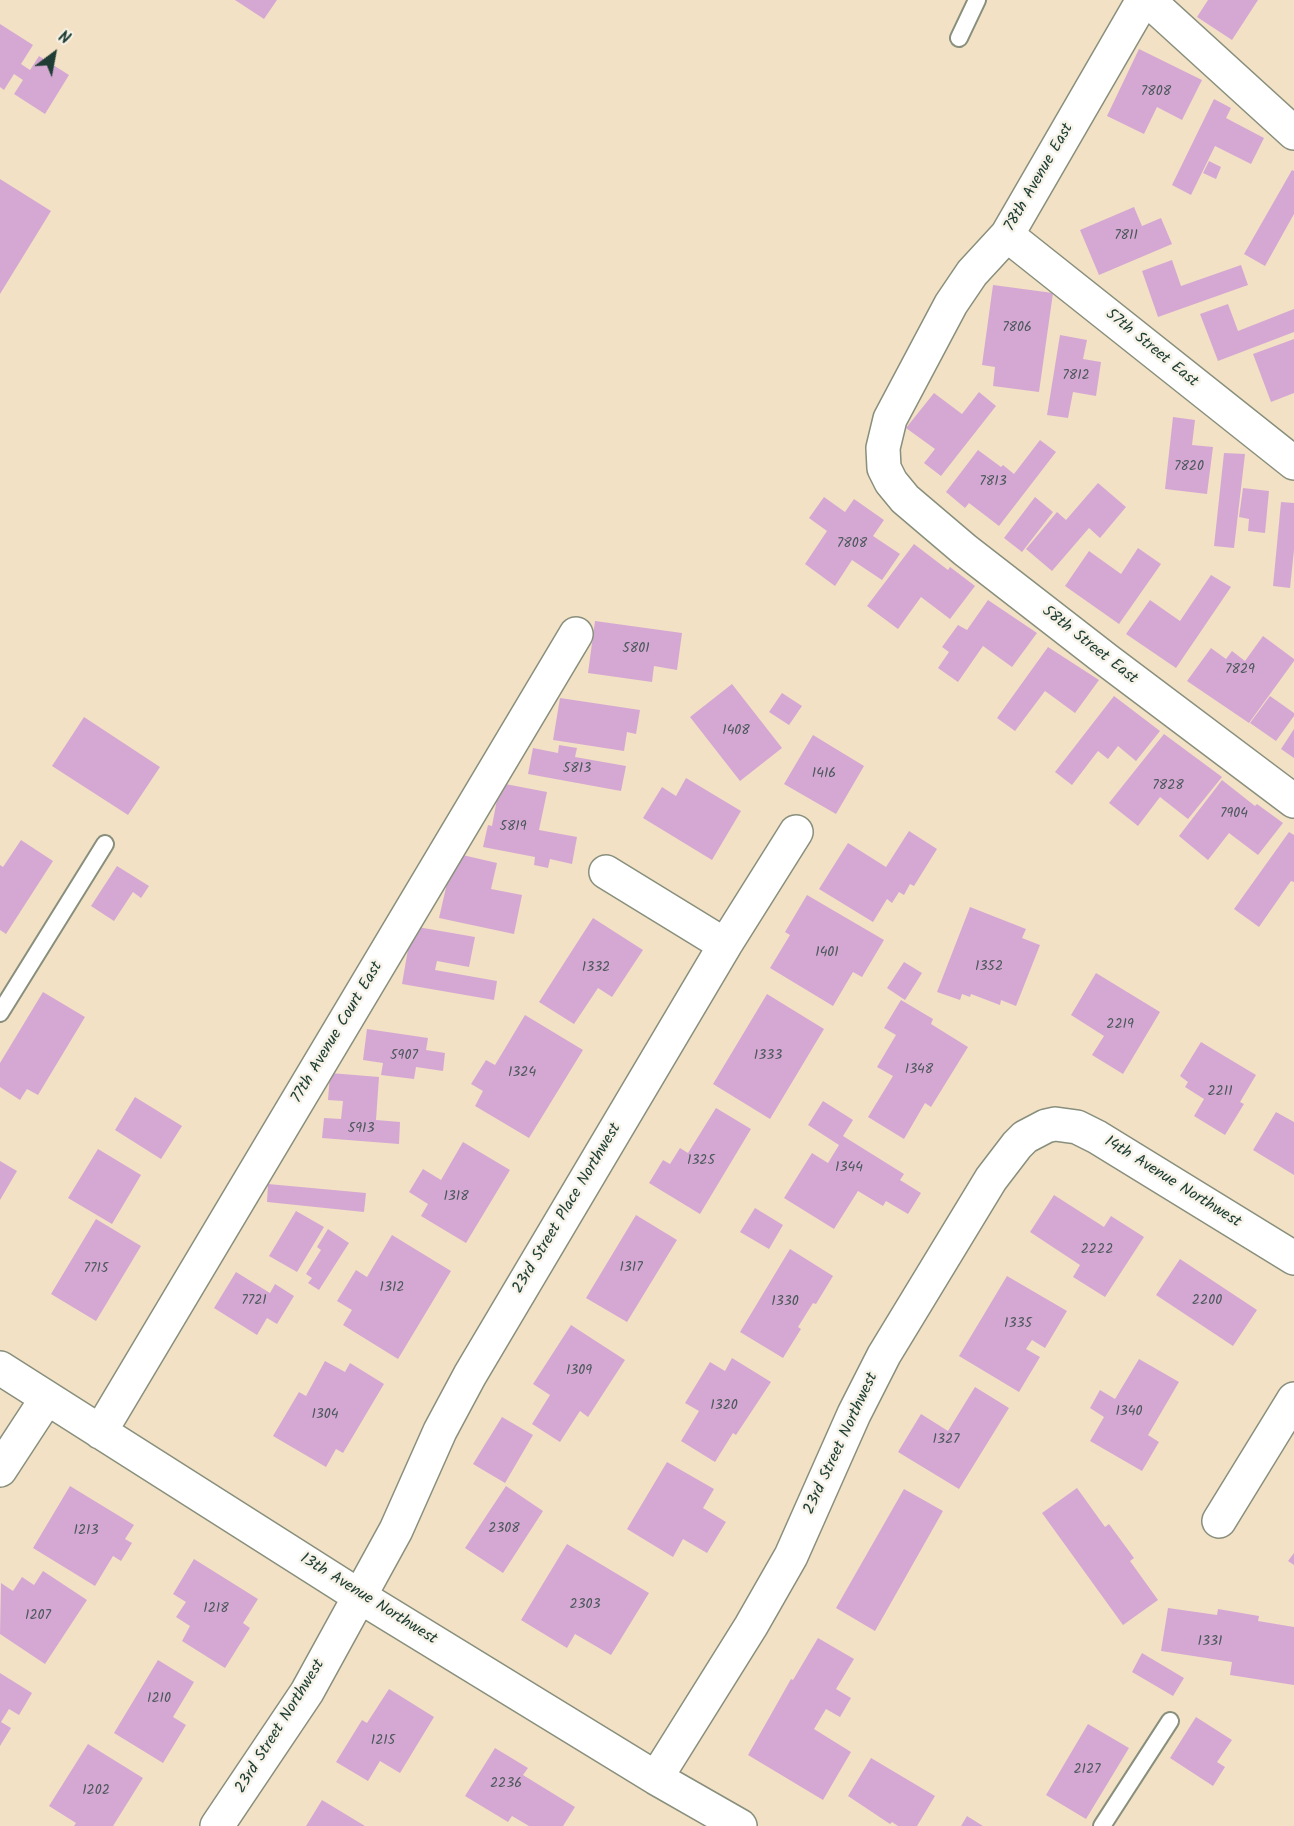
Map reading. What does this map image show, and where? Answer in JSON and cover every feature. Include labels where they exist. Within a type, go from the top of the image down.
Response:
[{"type":"street","name":"78th Avenue East","points":[[891,482],[884,468],[883,448],[890,419],[951,304],[972,273],[1007,235],[1143,0]]},
{"type":"street","points":[[1148,0],[1294,133]]},
{"type":"street","name":"57th Street East","points":[[1007,235],[1294,463]]},
{"type":"street","name":"58th Street East","points":[[891,482],[905,499],[965,550],[1294,801]]},
{"type":"street","name":"77th Avenue Court East","points":[[100,1432],[576,634]]},
{"type":"street","name":"23rd Street Place Northwest","points":[[359,1596],[396,1530],[440,1431],[470,1375],[725,945],[796,832]]},
{"type":"street","points":[[606,872],[725,945]]},
{"type":"street","name":"14th Avenue Northwest","points":[[1046,1126],[1066,1124],[1097,1137],[1294,1258]]},
{"type":"street","name":"23rd Street Northwest","points":[[656,1778],[751,1626],[790,1556],[854,1414],[884,1355],[916,1300],[1003,1162],[1025,1137],[1046,1126]]},
{"type":"street","name":"13th Avenue Northwest","points":[[0,1368],[359,1596],[656,1778],[740,1826]]},
{"type":"street","points":[[0,1470],[47,1398]]},
{"type":"street","points":[[1219,1521],[1294,1399]]},
{"type":"street","name":"23rd Street Northwest","points":[[217,1826],[307,1692],[359,1596]]},
{"type":"lane","points":[[959,38],[977,0]]},
{"type":"lane","points":[[0,1013],[105,844]]},
{"type":"lane","points":[[1102,1826],[1170,1721]]},
{"type":"building","points":[[235,0],[277,0],[264,19]]},
{"type":"building","points":[[1208,0],[1258,0],[1232,40],[1197,17]]},
{"type":"building","points":[[0,24],[33,45],[21,64],[30,70],[39,56],[69,75],[45,114],[14,94],[23,80],[14,74],[4,90],[0,87]]},
{"type":"building","points":[[1139,49],[1202,80],[1182,120],[1157,107],[1144,134],[1107,116]]},
{"type":"building","points":[[1214,99],[1231,108],[1226,118],[1264,138],[1251,164],[1215,146],[1191,195],[1172,185]]},
{"type":"building","points":[[1209,161],[1221,167],[1216,179],[1203,173]]},
{"type":"building","points":[[1292,170],[1294,171],[1294,214],[1265,266],[1244,254]]},
{"type":"building","points":[[0,179],[51,211],[0,294]]},
{"type":"building","points":[[1134,207],[1142,226],[1161,218],[1172,244],[1099,275],[1080,230]]},
{"type":"building","points":[[1172,260],[1181,286],[1241,265],[1248,285],[1158,317],[1142,271]]},
{"type":"building","points":[[993,285],[1053,293],[1039,392],[993,386],[995,367],[982,365]]},
{"type":"building","points":[[1228,304],[1238,331],[1294,309],[1294,332],[1218,361],[1200,314]]},
{"type":"building","points":[[1060,335],[1087,340],[1083,359],[1101,362],[1096,396],[1073,392],[1068,418],[1047,415]]},
{"type":"building","points":[[1294,339],[1294,393],[1271,402],[1253,354]]},
{"type":"building","points":[[979,392],[996,406],[941,476],[924,463],[935,449],[906,428],[934,393],[962,414]]},
{"type":"building","points":[[1173,417],[1195,420],[1192,445],[1213,447],[1207,494],[1165,489]]},
{"type":"building","points":[[1040,440],[1056,452],[999,526],[969,503],[965,508],[946,492],[978,450],[1014,474]]},
{"type":"building","points":[[1224,453],[1245,454],[1234,548],[1214,546]]},
{"type":"building","points":[[1098,483],[1126,507],[1100,538],[1089,528],[1052,571],[1026,549],[1057,512],[1066,520]]},
{"type":"building","points":[[1243,488],[1269,491],[1265,533],[1248,531],[1249,519],[1239,517]]},
{"type":"building","points":[[824,497],[845,512],[854,499],[884,520],[873,536],[900,554],[882,580],[852,560],[835,586],[805,564],[827,531],[809,518]]},
{"type":"building","points":[[1035,497],[1053,512],[1022,552],[1004,538]]},
{"type":"building","points":[[1281,502],[1294,503],[1294,550],[1290,588],[1273,586]]},
{"type":"building","points":[[914,544],[948,570],[950,567],[975,586],[950,619],[921,597],[898,629],[867,606]]},
{"type":"building","points":[[1138,548],[1161,564],[1119,624],[1065,586],[1089,551],[1121,574]]},
{"type":"building","points":[[1211,575],[1231,587],[1176,668],[1126,634],[1150,600],[1180,621]]},
{"type":"building","points":[[988,600],[1037,633],[1012,667],[983,646],[958,682],[938,668],[949,652],[942,647],[958,625],[967,630]]},
{"type":"building","points":[[595,621],[682,633],[677,670],[654,666],[652,682],[588,673]]},
{"type":"building","points":[[1263,636],[1294,661],[1249,723],[1187,681],[1211,648],[1226,659],[1232,651],[1245,661]]},
{"type":"building","points":[[1048,647],[1099,680],[1075,713],[1045,691],[1015,731],[997,718]]},
{"type":"building","points":[[732,684],[782,748],[740,781],[690,717]]},
{"type":"building","points":[[782,693],[802,706],[789,725],[769,712]]},
{"type":"building","points":[[1114,696],[1160,731],[1136,761],[1118,746],[1108,759],[1098,751],[1072,785],[1055,772]]},
{"type":"building","points":[[1270,696],[1294,713],[1276,741],[1250,723]]},
{"type":"building","points":[[560,698],[640,710],[636,734],[627,732],[624,751],[553,740]]},
{"type":"building","points":[[84,717],[160,767],[128,815],[52,766]]},
{"type":"building","points":[[1294,729],[1294,758],[1281,749]]},
{"type":"building","points":[[1164,734],[1222,777],[1188,819],[1160,797],[1138,826],[1109,803]]},
{"type":"building","points":[[813,735],[864,766],[836,814],[784,784]]},
{"type":"building","points":[[559,745],[577,748],[575,757],[626,766],[621,791],[528,774],[533,748],[558,753]]},
{"type":"building","points":[[686,778],[741,811],[712,860],[643,818],[662,787],[676,796]]},
{"type":"building","points":[[1222,780],[1255,806],[1257,804],[1283,823],[1258,855],[1229,833],[1208,860],[1179,836]]},
{"type":"building","points":[[500,783],[547,792],[539,830],[577,837],[572,864],[550,859],[548,868],[534,865],[535,857],[483,847],[488,825],[492,826]]},
{"type":"building","points":[[909,831],[937,849],[914,886],[910,884],[904,895],[899,892],[892,903],[887,899],[873,922],[819,889],[848,843],[886,867]]},
{"type":"building","points":[[1289,832],[1294,835],[1294,882],[1291,881],[1259,927],[1234,909]]},
{"type":"building","points":[[21,840],[53,861],[6,934],[0,930],[0,865],[3,867]]},
{"type":"building","points":[[454,853],[497,863],[491,889],[522,895],[514,934],[439,918]]},
{"type":"building","points":[[117,866],[149,886],[141,898],[133,892],[114,921],[91,906]]},
{"type":"building","points":[[807,895],[884,940],[862,977],[853,972],[833,1006],[770,968],[790,935],[785,932]]},
{"type":"building","points":[[970,907],[1026,929],[1022,938],[1040,945],[1016,1006],[1001,1000],[1000,1005],[971,994],[970,997],[962,994],[960,1000],[937,992]]},
{"type":"building","points":[[593,918],[643,950],[612,997],[598,988],[574,1024],[539,1002]]},
{"type":"building","points":[[412,926],[475,937],[469,967],[437,961],[435,970],[497,981],[494,1000],[402,984]]},
{"type":"building","points":[[904,962],[922,973],[905,1000],[887,988]]},
{"type":"building","points":[[1096,973],[1160,1012],[1123,1074],[1092,1055],[1104,1036],[1071,1015]]},
{"type":"building","points":[[43,992],[85,1017],[38,1095],[27,1089],[20,1100],[0,1087],[0,1063]]},
{"type":"building","points":[[767,994],[824,1029],[770,1119],[713,1084]]},
{"type":"building","points":[[901,1000],[933,1019],[931,1024],[968,1047],[931,1107],[925,1103],[904,1139],[868,1117],[893,1076],[877,1067],[896,1035],[884,1028]]},
{"type":"building","points":[[525,1015],[583,1050],[529,1138],[475,1106],[483,1091],[471,1084],[486,1060],[495,1065]]},
{"type":"building","points":[[367,1029],[428,1038],[426,1050],[445,1053],[443,1071],[416,1067],[414,1079],[381,1075],[383,1063],[363,1060]]},
{"type":"building","points":[[1201,1042],[1256,1075],[1240,1102],[1244,1104],[1225,1135],[1194,1116],[1204,1099],[1185,1087],[1188,1082],[1180,1076]]},
{"type":"building","points":[[330,1073],[379,1077],[376,1120],[400,1122],[399,1144],[322,1138],[324,1118],[341,1119],[343,1101],[328,1100]]},
{"type":"building","points":[[135,1097],[182,1126],[161,1159],[115,1130]]},
{"type":"building","points":[[823,1101],[853,1120],[843,1136],[904,1174],[900,1180],[921,1193],[908,1214],[886,1201],[883,1206],[858,1191],[834,1229],[784,1198],[812,1153],[828,1163],[839,1145],[808,1125]]},
{"type":"building","points":[[716,1108],[751,1129],[700,1214],[649,1183],[663,1160],[670,1164],[680,1148],[688,1153]]},
{"type":"building","points":[[1276,1112],[1294,1122],[1294,1175],[1253,1150]]},
{"type":"building","points":[[463,1142],[510,1170],[466,1243],[421,1216],[428,1204],[409,1192],[423,1169],[441,1180]]},
{"type":"building","points":[[98,1149],[141,1175],[112,1224],[68,1198]]},
{"type":"building","points":[[0,1161],[17,1171],[0,1200]]},
{"type":"building","points":[[268,1184],[366,1193],[364,1212],[267,1202]]},
{"type":"building","points":[[1054,1195],[1104,1227],[1111,1216],[1144,1237],[1105,1297],[1073,1277],[1080,1265],[1030,1232]]},
{"type":"building","points":[[755,1208],[783,1225],[769,1249],[740,1232]]},
{"type":"building","points":[[296,1211],[324,1227],[297,1272],[269,1256]]},
{"type":"building","points":[[636,1215],[677,1240],[627,1322],[586,1298]]},
{"type":"building","points":[[96,1219],[141,1246],[96,1321],[51,1294]]},
{"type":"building","points":[[328,1229],[349,1243],[319,1290],[308,1283],[312,1278],[306,1274],[321,1250],[317,1247]]},
{"type":"building","points":[[392,1235],[451,1271],[398,1359],[343,1325],[352,1310],[337,1301],[356,1270],[367,1277]]},
{"type":"building","points":[[790,1249],[833,1276],[816,1304],[813,1303],[798,1327],[801,1329],[783,1358],[740,1332]]},
{"type":"building","points":[[1180,1259],[1257,1310],[1233,1346],[1156,1295]]},
{"type":"building","points":[[236,1272],[270,1293],[275,1284],[294,1296],[277,1324],[267,1318],[257,1335],[214,1308]]},
{"type":"building","points":[[1007,1276],[1067,1311],[1045,1348],[1032,1340],[1026,1349],[1040,1357],[1019,1392],[959,1356]]},
{"type":"building","points":[[571,1325],[625,1360],[588,1417],[580,1411],[560,1442],[532,1424],[550,1395],[533,1384]]},
{"type":"building","points":[[732,1358],[771,1382],[736,1435],[733,1433],[715,1462],[681,1441],[699,1411],[685,1403],[710,1362],[725,1371]]},
{"type":"building","points":[[1139,1359],[1179,1382],[1148,1435],[1159,1442],[1142,1471],[1090,1441],[1104,1417],[1090,1408],[1100,1390],[1115,1399]]},
{"type":"building","points":[[325,1361],[345,1372],[350,1363],[384,1384],[343,1453],[336,1449],[326,1467],[273,1436],[299,1392],[306,1396]]},
{"type":"building","points":[[975,1387],[1009,1408],[959,1489],[898,1452],[921,1414],[948,1431]]},
{"type":"building","points":[[502,1417],[533,1435],[505,1483],[473,1464]]},
{"type":"building","points":[[667,1462],[714,1489],[703,1508],[726,1522],[707,1553],[683,1539],[673,1557],[627,1529]]},
{"type":"building","points":[[70,1486],[134,1525],[125,1539],[132,1543],[121,1561],[113,1556],[95,1586],[33,1548]]},
{"type":"building","points":[[506,1486],[543,1511],[503,1573],[465,1548]]},
{"type":"building","points":[[1077,1488],[1105,1527],[1109,1524],[1134,1558],[1130,1561],[1158,1600],[1123,1625],[1042,1513]]},
{"type":"building","points":[[904,1489],[943,1511],[875,1631],[836,1608]]},
{"type":"building","points":[[567,1544],[649,1593],[611,1655],[575,1634],[567,1648],[521,1620]]},
{"type":"building","points":[[1294,1553],[1294,1565],[1288,1561]]},
{"type":"building","points":[[194,1559],[258,1599],[243,1623],[250,1628],[225,1668],[182,1641],[190,1626],[176,1617],[186,1602],[173,1594]]},
{"type":"building","points":[[43,1571],[87,1600],[45,1664],[0,1634],[1,1583],[13,1591],[22,1577],[34,1585]]},
{"type":"building","points":[[1168,1608],[1217,1615],[1218,1609],[1259,1616],[1258,1621],[1294,1627],[1294,1685],[1230,1675],[1232,1662],[1161,1651]]},
{"type":"building","points":[[818,1638],[854,1659],[836,1689],[851,1698],[840,1717],[826,1709],[814,1729],[851,1752],[823,1800],[748,1755],[791,1679],[793,1680]]},
{"type":"building","points":[[1142,1653],[1184,1678],[1173,1696],[1132,1672]]},
{"type":"building","points":[[158,1660],[194,1682],[173,1717],[186,1725],[163,1763],[114,1733]]},
{"type":"building","points":[[0,1673],[32,1693],[19,1715],[9,1709],[1,1722],[11,1728],[0,1746]]},
{"type":"building","points":[[389,1689],[434,1717],[400,1773],[380,1761],[368,1781],[336,1762],[362,1720],[367,1723]]},
{"type":"building","points":[[1196,1717],[1232,1740],[1217,1762],[1225,1767],[1213,1786],[1170,1758]]},
{"type":"building","points":[[1088,1724],[1129,1748],[1086,1819],[1046,1795]]},
{"type":"building","points":[[88,1744],[143,1778],[113,1826],[74,1826],[76,1823],[49,1806]]},
{"type":"building","points":[[495,1748],[528,1768],[523,1775],[575,1807],[563,1826],[529,1826],[512,1816],[508,1822],[465,1796]]},
{"type":"building","points":[[871,1758],[935,1796],[917,1826],[898,1826],[892,1822],[890,1824],[848,1796]]},
{"type":"building","points":[[322,1800],[365,1826],[306,1826]]},
{"type":"building","points":[[967,1816],[983,1826],[961,1826]]}]
